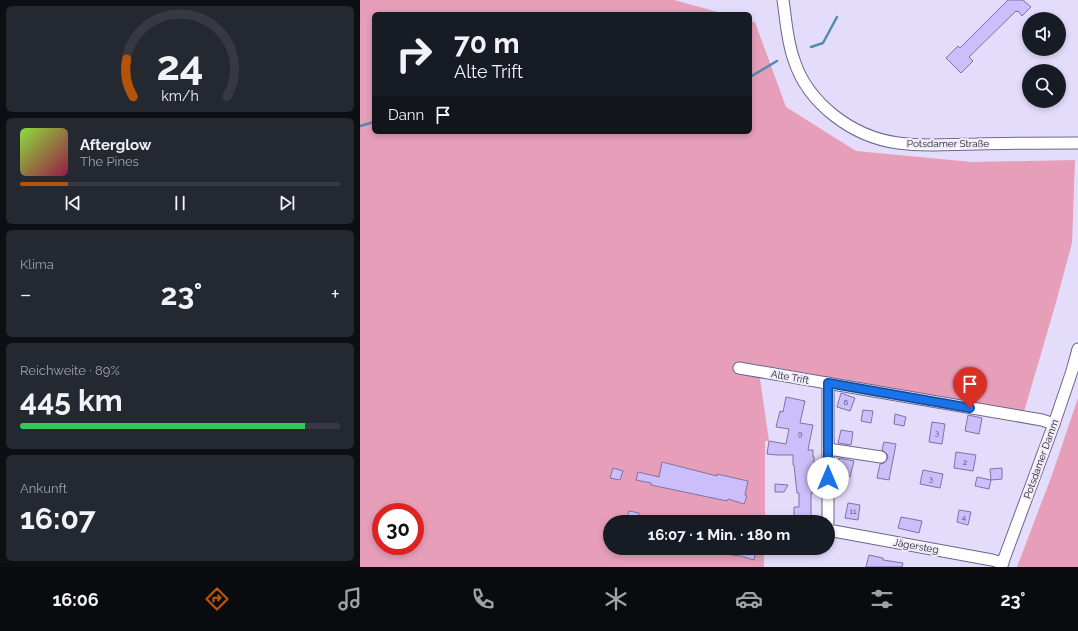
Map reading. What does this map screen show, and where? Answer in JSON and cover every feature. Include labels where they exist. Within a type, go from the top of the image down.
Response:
[{"type":"street","name":"Potsdamer Straße","points":[[783,0],[787,32],[794,61],[803,80],[815,97],[830,113],[859,131],[873,137],[898,143],[911,144],[1078,142]]},
{"type":"street","name":"Potsdamer Damm","points":[[1002,565],[1054,424],[1078,349]]},
{"type":"street","name":"Alte Trift","points":[[739,368],[1042,420],[1054,424]]},
{"type":"street","points":[[828,383],[828,515]]},
{"type":"street","points":[[828,449],[881,457]]},
{"type":"street","name":"Jägersteg","points":[[835,531],[992,560],[1002,565]]},
{"type":"shaded area","points":[[360,0],[674,0],[718,12],[372,12],[372,134],[752,134],[752,21],[755,22],[786,107],[856,151],[972,162],[1075,160],[1072,243],[1023,415],[759,372],[769,441],[765,441],[765,515],[603,515],[603,555],[764,555],[764,567],[360,567]]},
{"type":"shaded area","points":[[1078,398],[1078,567],[1017,567],[1052,475]]},
{"type":"building","points":[[1008,0],[1023,0],[1031,7],[1026,12],[1022,12],[1022,16],[1018,11],[1016,11],[969,57],[973,61],[961,73],[946,58],[958,46],[960,48]]},
{"type":"building","points":[[841,393],[855,398],[850,411],[837,407]]},
{"type":"building","points":[[786,397],[805,401],[800,423],[813,425],[808,450],[813,450],[814,457],[811,515],[794,515],[794,507],[799,507],[799,493],[797,493],[793,455],[767,454],[769,441],[786,444],[789,429],[776,427],[780,411],[783,412]]},
{"type":"building","points":[[863,410],[873,411],[871,423],[861,421]]},
{"type":"building","points":[[895,414],[906,417],[904,426],[894,424]]},
{"type":"building","points":[[968,415],[982,418],[979,434],[965,431]]},
{"type":"building","points":[[932,422],[945,424],[942,444],[929,442]]},
{"type":"building","points":[[841,430],[853,432],[851,445],[838,443]]},
{"type":"building","points":[[884,442],[896,444],[889,480],[877,478],[880,464],[884,463],[888,458],[887,454],[882,450]]},
{"type":"building","points":[[956,452],[976,455],[973,471],[954,468]]},
{"type":"building","points":[[839,458],[854,461],[850,477],[842,476],[841,488],[835,487]]},
{"type":"building","points":[[662,462],[717,476],[717,474],[748,481],[745,495],[747,496],[744,504],[728,499],[727,501],[651,485],[651,483],[636,480],[638,472],[659,477]]},
{"type":"building","points":[[613,468],[623,471],[620,480],[610,478]]},
{"type":"building","points":[[1002,468],[1002,479],[991,480],[990,469]]},
{"type":"building","points":[[923,470],[943,474],[940,488],[920,484]]},
{"type":"building","points":[[977,477],[991,480],[989,489],[975,486]]},
{"type":"building","points":[[775,484],[788,485],[784,492],[775,492]]},
{"type":"building","points":[[848,503],[860,505],[858,520],[845,518]]},
{"type":"building","points":[[959,510],[971,512],[968,525],[957,522]]},
{"type":"building","points":[[629,511],[639,513],[638,515],[628,515]]},
{"type":"building","points":[[901,517],[922,521],[919,533],[898,528]]},
{"type":"building","points":[[737,555],[755,555],[754,560]]},
{"type":"building","points":[[869,555],[883,558],[883,560],[903,563],[902,567],[866,567]]},
{"type":"waterway","points":[[811,47],[823,43],[837,17]]},
{"type":"waterway","points":[[752,76],[777,61]]},
{"type":"waterway","points":[[360,126],[372,123]]},
{"type":"route","points":[[828,478],[828,383],[970,408]]}]
